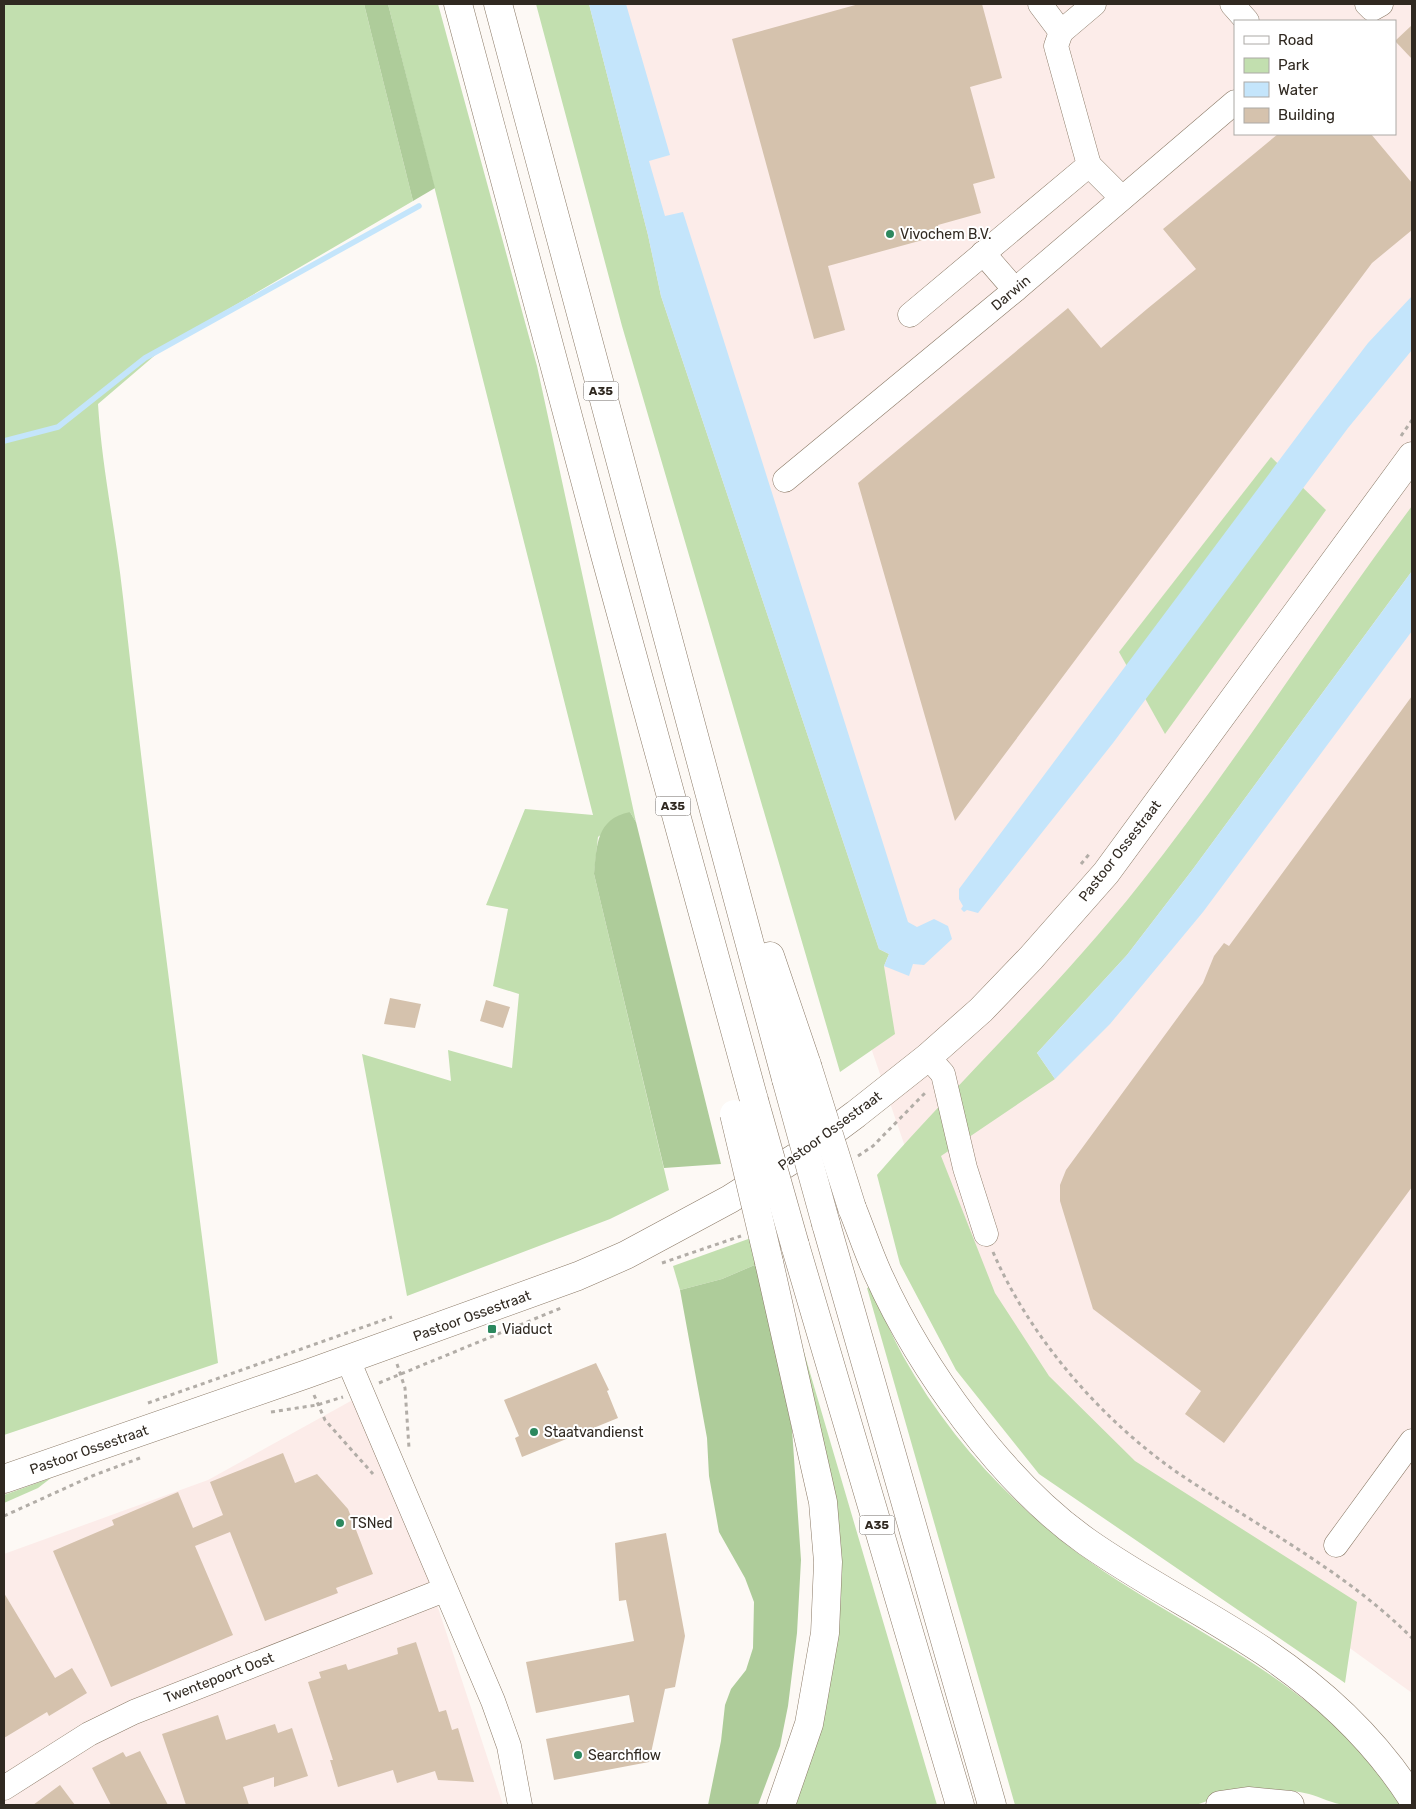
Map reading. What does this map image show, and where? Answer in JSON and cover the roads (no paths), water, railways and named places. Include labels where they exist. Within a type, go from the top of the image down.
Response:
[{"type":"main road","name":"A35","points":[[458,4],[742,1056],[744,1107],[769,1262],[823,1502],[828,1562],[826,1633],[809,1724],[781,1805]]},
{"type":"main road","name":"A35","points":[[498,4],[722,841],[797,1072],[878,1274],[905,1328],[934,1373],[1002,1466],[1040,1503],[1086,1541],[1179,1601],[1265,1652],[1322,1696],[1368,1739],[1412,1798]]},
{"type":"main road","name":"Pastoor Ossestraat","points":[[5,1479],[526,1296],[626,1255],[730,1198],[809,1149],[928,1057],[981,1010],[1032,958],[1106,873],[1412,456]]},
{"type":"main road","name":"A35","points":[[797,1072],[826,1224],[992,1805]]},
{"type":"main road","name":"A35","points":[[744,1107],[795,1245],[960,1805]]},
{"type":"main road","points":[[1220,1805],[1248,1801],[1290,1805]]},
{"type":"street","points":[[1040,4],[1061,32]]},
{"type":"street","points":[[1094,4],[1061,32],[1056,46],[1089,165],[1122,198]]},
{"type":"street","points":[[1232,4],[1245,20]]},
{"type":"street","points":[[1367,4],[1372,9],[1381,4]]},
{"type":"street","name":"Darwin","points":[[785,480],[1015,290],[1234,103]]},
{"type":"street","points":[[910,315],[1089,165]]},
{"type":"street","points":[[983,253],[1015,290]]},
{"type":"street","points":[[928,1057],[943,1074],[965,1168],[986,1234]]},
{"type":"street","points":[[348,1360],[492,1701],[509,1746],[520,1805]]},
{"type":"street","points":[[1336,1545],[1412,1441]]},
{"type":"street","name":"Twentepoort Oost","points":[[4,1788],[89,1734],[134,1712],[444,1590]]},
{"type":"water","points":[[589,4],[626,4],[670,155],[649,161],[665,216],[683,212],[908,922],[917,927],[934,919],[948,926],[952,939],[924,965],[913,964],[909,976],[884,966],[889,954],[879,949],[661,296],[648,235]]},
{"type":"water","points":[[1412,296],[1412,350],[1348,428],[1113,743],[978,913],[967,910],[964,912],[961,909],[963,906],[959,899],[959,889],[1368,343]]},
{"type":"water","points":[[1412,571],[1412,631],[1203,912],[1110,1024],[1055,1079],[1037,1053],[1127,955],[1193,869]]},
{"type":"waterway","points":[[4,441],[58,427],[145,358],[419,206]]},
{"type":"place","name":"Vivochem B.V.","points":[[890,234]]},
{"type":"place","name":"Viaduct","points":[[492,1329]]},
{"type":"place","name":"Staatvandienst","points":[[534,1432]]},
{"type":"place","name":"TSNed","points":[[340,1523]]},
{"type":"place","name":"Searchflow","points":[[578,1755]]}]
